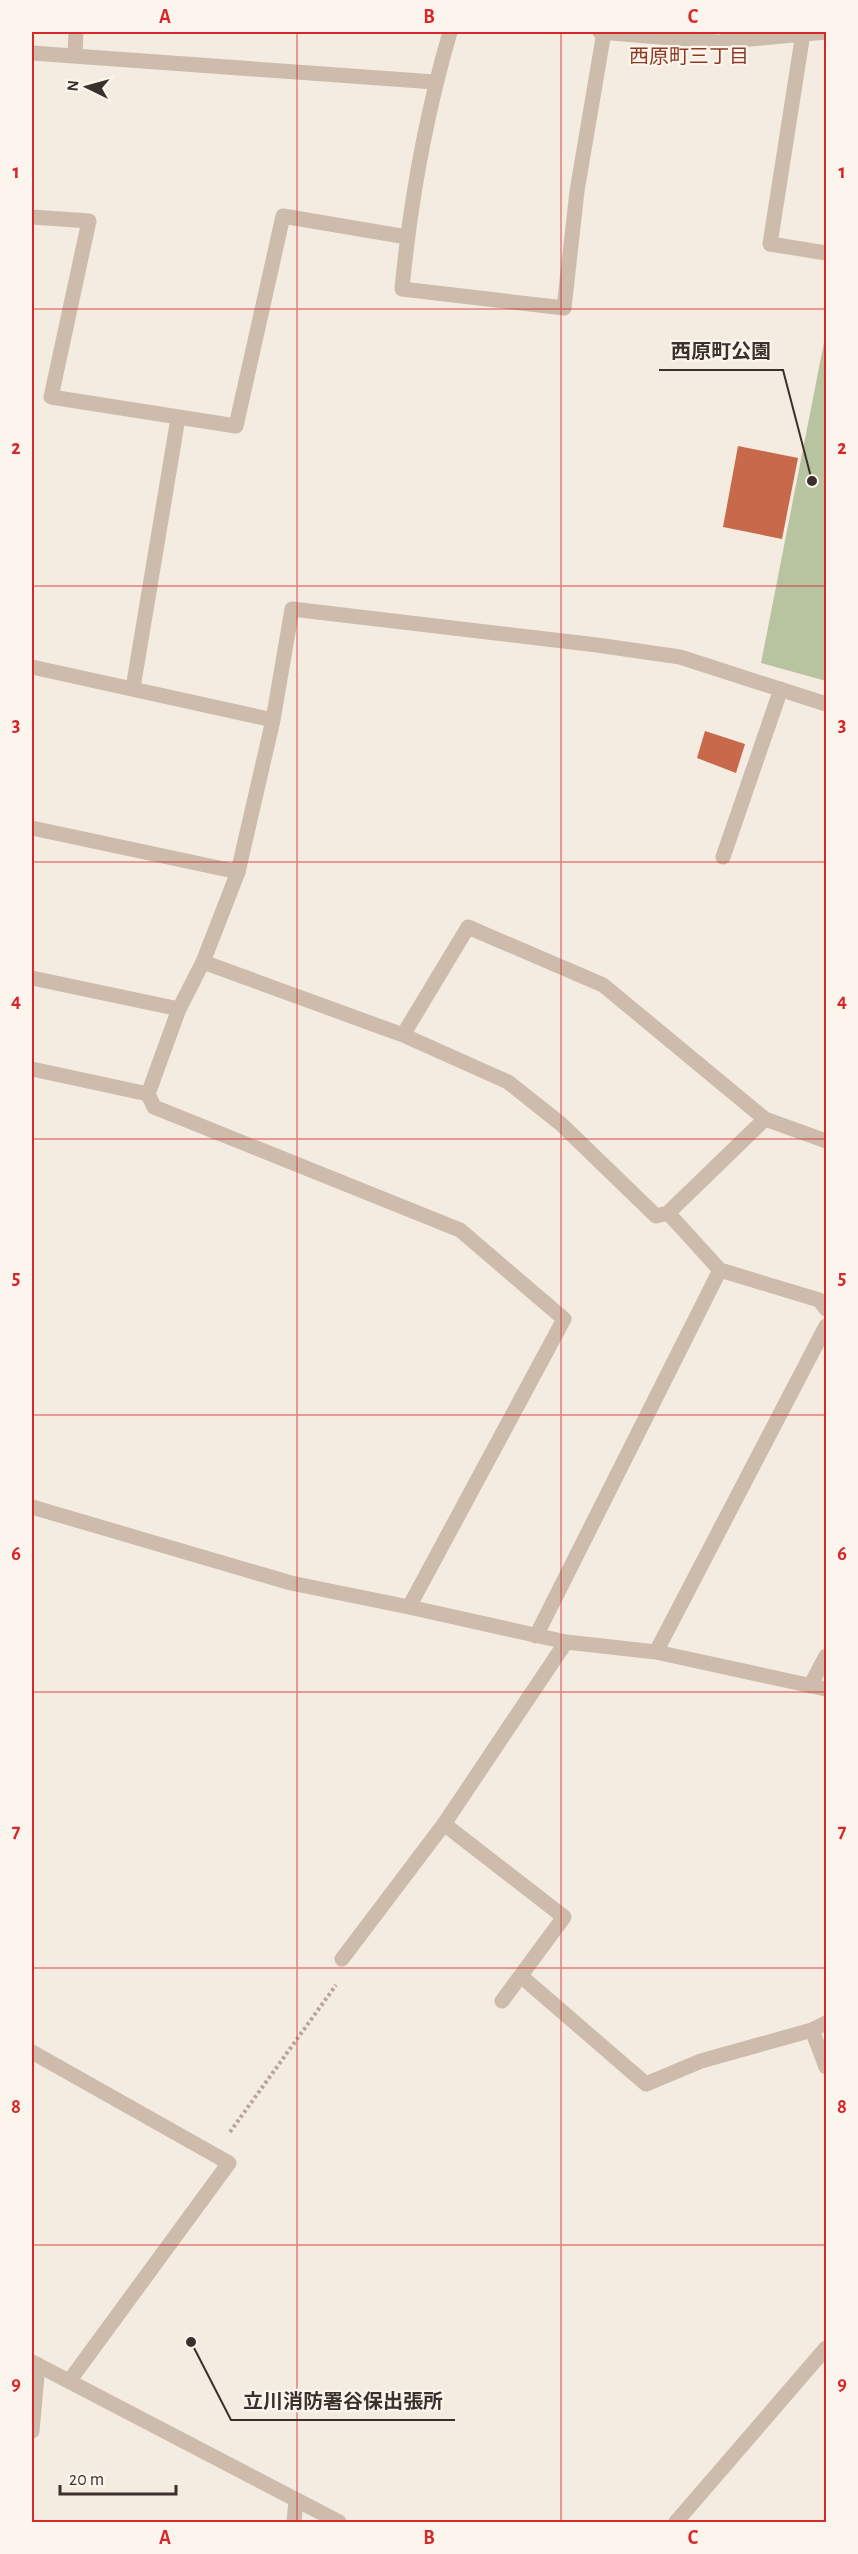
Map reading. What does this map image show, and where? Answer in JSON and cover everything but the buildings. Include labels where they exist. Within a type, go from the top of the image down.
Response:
[{"type":"street","points":[[75,54],[76,32]]},
{"type":"street","points":[[450,32],[435,82],[406,237],[402,289],[564,308],[577,191],[604,32]]},
{"type":"street","points":[[600,32],[718,42],[826,32]]},
{"type":"street","points":[[803,33],[770,244],[826,253]]},
{"type":"street","points":[[32,53],[75,54],[435,82]]},
{"type":"street","points":[[32,217],[89,221],[51,397],[236,426],[283,216],[406,237]]},
{"type":"street","points":[[133,688],[178,418]]},
{"type":"street","points":[[410,1607],[564,1319],[460,1230],[154,1107],[148,1094],[180,1009],[203,962],[238,872],[273,720],[292,609],[585,643],[680,657],[826,704]]},
{"type":"street","points":[[32,667],[273,720]]},
{"type":"street","points":[[723,857],[781,689]]},
{"type":"street","points":[[32,828],[238,872]]},
{"type":"street","points":[[403,1035],[468,927],[603,985],[765,1119],[826,1141]]},
{"type":"street","points":[[203,962],[403,1035],[508,1082],[561,1124],[656,1216],[668,1213],[765,1119]]},
{"type":"street","points":[[32,978],[180,1009]]},
{"type":"street","points":[[32,1069],[148,1094]]},
{"type":"street","points":[[668,1213],[720,1270],[819,1300],[826,1309]]},
{"type":"street","points":[[536,1636],[720,1270]]},
{"type":"street","points":[[656,1652],[826,1326]]},
{"type":"street","points":[[32,1506],[291,1583],[566,1642],[656,1652],[826,1689]]},
{"type":"street","points":[[342,1959],[444,1824],[566,1642]]},
{"type":"street","points":[[810,1686],[826,1656]]},
{"type":"street","points":[[444,1824],[564,1917],[522,1977],[502,2001]]},
{"type":"street","points":[[522,1977],[646,2084],[701,2061],[812,2030],[826,2023]]},
{"type":"street","points":[[812,2030],[826,2067]]},
{"type":"street","points":[[32,2052],[229,2163],[70,2380]]},
{"type":"street","points":[[676,2523],[826,2348]]},
{"type":"street","points":[[32,2431],[35,2364],[70,2380],[339,2523]]},
{"type":"street","points":[[294,2523],[296,2500]]},
{"type":"path","points":[[214,2154],[336,1987],[342,1959]]},
{"type":"green space","points":[[826,332],[826,681],[761,663]]},
{"type":"place","name":"西原町公園","points":[[812,481]]},
{"type":"place","name":"立川消防署谷保出張所","points":[[191,2342]]},
{"type":"district","name":"西原町三丁目","points":[[689,57]]}]
